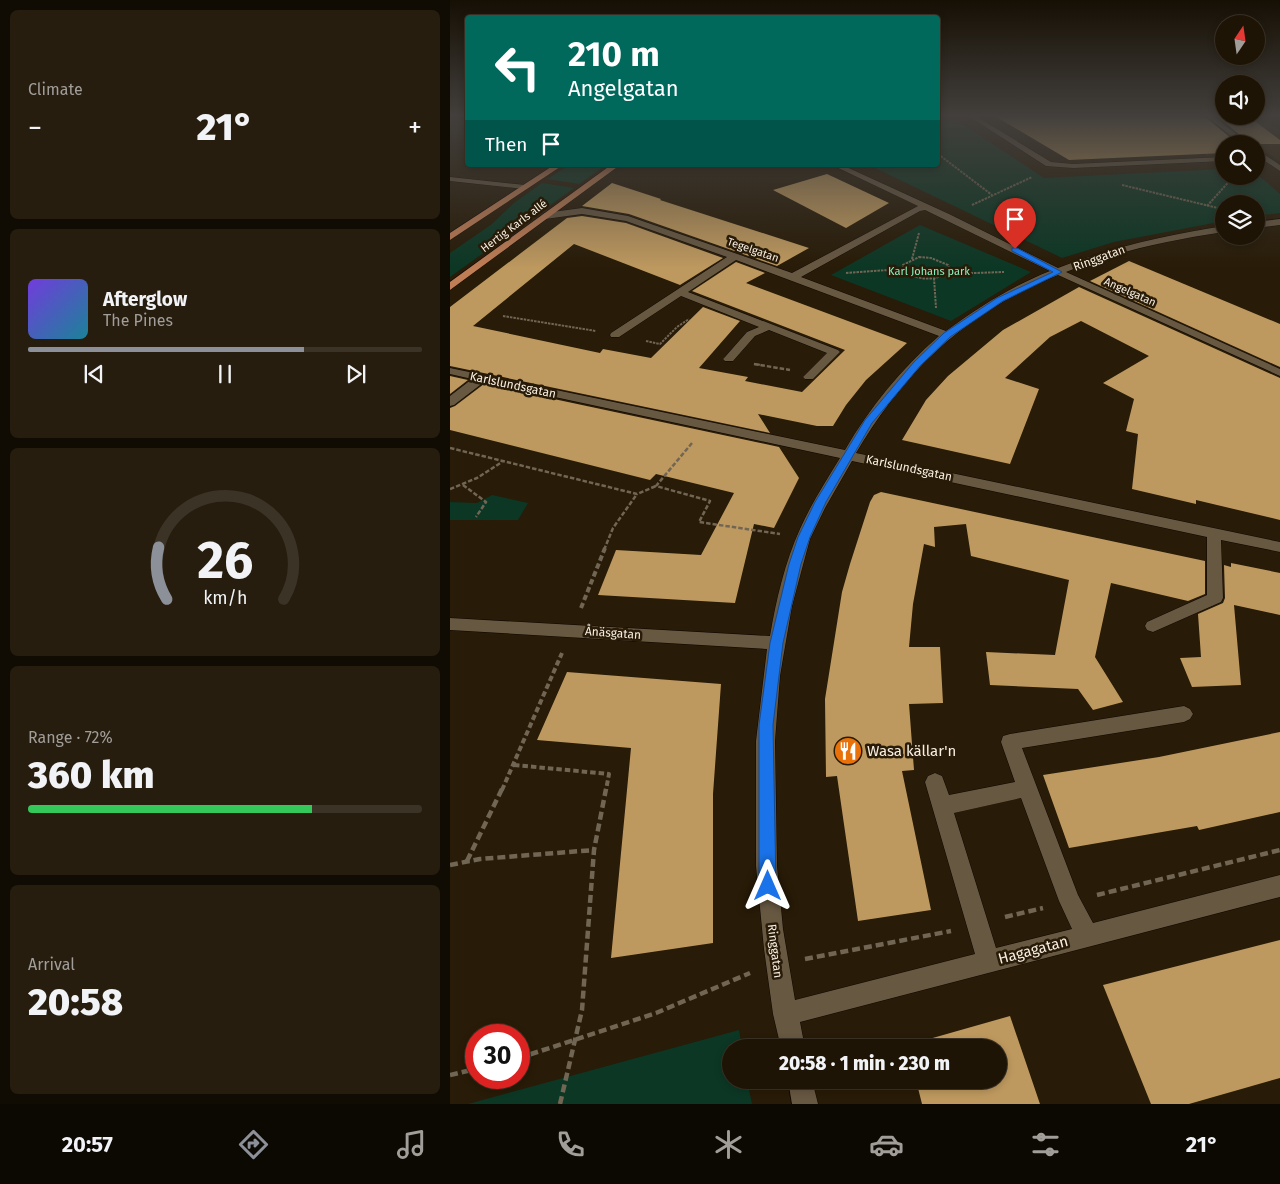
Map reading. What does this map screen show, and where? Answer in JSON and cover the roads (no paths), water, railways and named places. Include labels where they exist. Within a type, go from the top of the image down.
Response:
[{"type":"main road","name":"Hertig Karls allé","points":[[450,237],[556,167]]},
{"type":"main road","name":"Hertig Karls allé","points":[[450,287],[613,167]]},
{"type":"street","name":"Angelgatan","points":[[840,167],[926,206],[1059,272],[1280,373]]},
{"type":"street","points":[[450,179],[525,187]]},
{"type":"street","points":[[794,277],[917,209],[926,206]]},
{"type":"street","name":"Tegelgatan","points":[[545,216],[582,211],[628,219],[794,277],[942,333]]},
{"type":"street","points":[[1265,224],[1280,222]]},
{"type":"street","name":"Ringgatan","points":[[791,1039],[776,967],[768,886],[766,725],[776,643],[795,564],[804,537],[820,502],[868,422],[942,333],[1000,300],[1059,272],[1134,245],[1215,230]]},
{"type":"street","points":[[615,335],[734,257]]},
{"type":"street","points":[[680,292],[834,352],[809,377]]},
{"type":"street","points":[[729,359],[751,334],[768,327]]},
{"type":"street","name":"Karlslundsgatan","points":[[450,371],[1280,547]]},
{"type":"street","points":[[450,402],[481,378]]},
{"type":"street","points":[[1153,626],[1215,598],[1214,533]]},
{"type":"street","name":"Ånäsgatan","points":[[450,624],[776,643]]},
{"type":"street","points":[[1088,936],[1070,901],[1010,742],[1184,714]]},
{"type":"street","points":[[935,782],[976,924],[989,962]]},
{"type":"street","points":[[942,806],[1027,788]]},
{"type":"street","name":"Hagagatan","points":[[786,1014],[1280,886]]},
{"type":"street","points":[[802,1089],[805,1104]]},
{"type":"place","name":"Wasa källar'n","points":[[848,751]]},
{"type":"park label","name":"Karl Johans park","points":[[929,271]]}]
